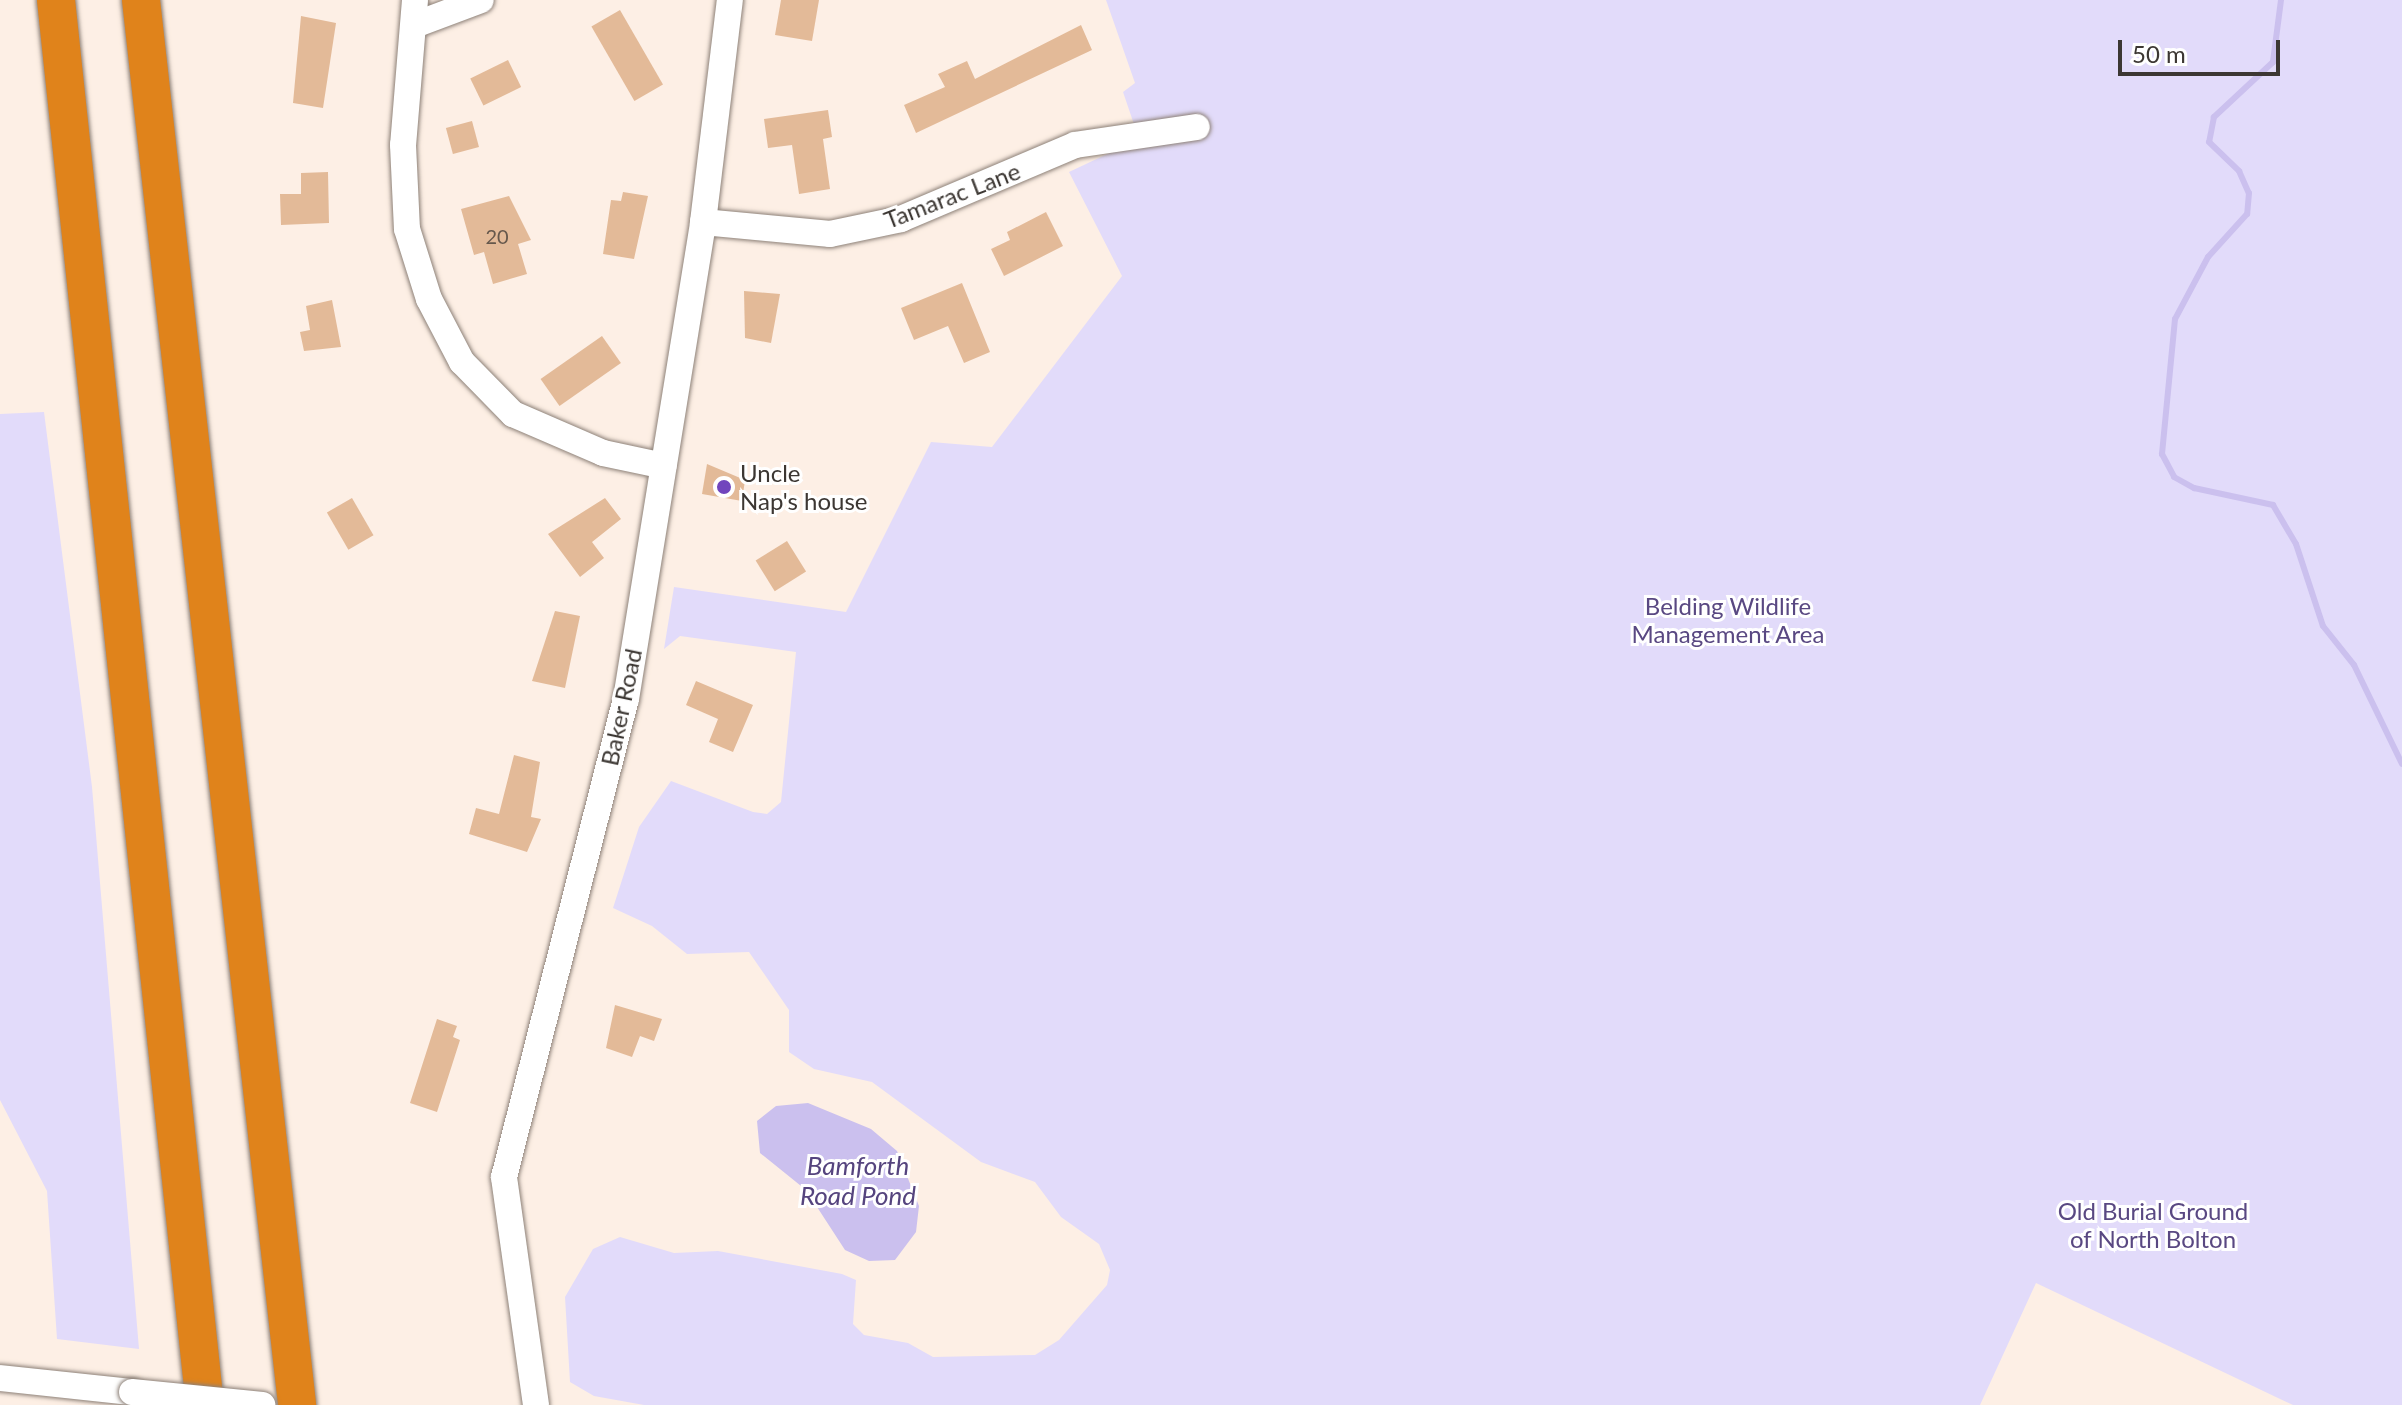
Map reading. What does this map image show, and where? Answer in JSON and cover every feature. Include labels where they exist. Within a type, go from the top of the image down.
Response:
[{"type":"highway","points":[[56,0],[205,1405]]},
{"type":"highway","points":[[141,0],[297,1405]]},
{"type":"street","points":[[481,0],[416,12],[403,145],[407,229],[429,299],[462,362],[513,414],[603,453],[664,466]]},
{"type":"street","name":"Baker Road","points":[[536,1405],[504,1177],[626,699],[703,222],[730,0]]},
{"type":"street","name":"Tamarac Lane","points":[[703,222],[830,234],[901,219],[1075,145],[1197,127]]},
{"type":"street","points":[[0,1378],[262,1405]]},
{"type":"green space","name":"Belding Wildlife Management Area","points":[[1106,0],[2402,0],[2402,1405],[2293,1405],[2036,1283],[1980,1405],[644,1405],[594,1396],[570,1382],[565,1297],[593,1249],[620,1237],[674,1253],[718,1251],[842,1274],[856,1280],[853,1324],[864,1335],[908,1343],[933,1357],[1035,1355],[1059,1340],[1107,1285],[1110,1270],[1099,1244],[1061,1217],[1035,1182],[981,1162],[872,1082],[814,1069],[789,1052],[789,1010],[749,952],[687,954],[652,926],[613,908],[639,827],[671,781],[753,812],[767,814],[781,802],[796,652],[680,636],[664,649],[674,587],[846,612],[931,442],[992,447],[1122,276],[1069,172],[1139,139],[1123,92],[1135,83]]},
{"type":"green space","points":[[44,412],[92,787],[139,1349],[57,1339],[47,1191],[0,1100],[0,414]]},
{"type":"water","name":"Bamforth Road Pond","points":[[808,1103],[871,1129],[897,1151],[919,1206],[916,1232],[895,1260],[869,1261],[845,1250],[806,1190],[760,1153],[757,1121],[776,1106]]},
{"type":"building","points":[[781,0],[819,0],[812,41],[775,35]]},
{"type":"building","points":[[620,10],[663,84],[634,101],[591,26]]},
{"type":"building","points":[[301,16],[336,23],[323,108],[293,103]]},
{"type":"building","points":[[1081,25],[1092,50],[916,133],[904,105],[945,87],[938,74],[967,61],[975,79]]},
{"type":"building","points":[[508,60],[521,87],[483,105],[470,78]]},
{"type":"building","points":[[828,110],[832,137],[823,139],[830,189],[799,194],[792,145],[768,148],[764,119]]},
{"type":"building","points":[[472,121],[479,147],[453,154],[446,128]]},
{"type":"building","points":[[328,172],[329,223],[281,225],[280,194],[301,194],[301,173]]},
{"type":"building","points":[[623,192],[648,196],[634,259],[603,254],[611,200],[621,201]]},
{"type":"building","points":[[509,196],[531,240],[518,244],[527,274],[493,284],[484,252],[474,255],[461,209]]},
{"type":"building","points":[[1046,212],[1063,246],[1004,276],[991,249],[1010,240],[1007,232]]},
{"type":"building","points":[[962,283],[990,352],[964,363],[948,326],[914,340],[901,308]]},
{"type":"building","points":[[744,291],[780,294],[771,343],[745,338]]},
{"type":"building","points":[[332,300],[341,347],[304,351],[300,332],[310,330],[306,306]]},
{"type":"building","points":[[602,336],[621,363],[559,406],[541,379]]},
{"type":"building","name":"Uncle Nap's house","points":[[707,464],[745,480],[742,501],[702,494]]},
{"type":"building","points":[[352,498],[374,535],[348,550],[327,512]]},
{"type":"building","points":[[605,498],[621,519],[592,542],[604,558],[580,577],[548,534]]},
{"type":"building","points":[[787,541],[806,572],[775,591],[756,561]]},
{"type":"building","points":[[555,611],[580,616],[565,688],[532,681]]},
{"type":"building","points":[[696,681],[753,705],[733,752],[709,742],[718,719],[686,705]]},
{"type":"building","points":[[514,755],[540,762],[531,817],[541,819],[527,852],[469,834],[476,808],[499,814]]},
{"type":"building","points":[[615,1005],[662,1019],[654,1041],[640,1036],[632,1057],[606,1048]]},
{"type":"building","points":[[437,1019],[457,1026],[453,1037],[460,1040],[437,1112],[410,1103]]},
{"type":"waterway","points":[[2281,0],[2273,62],[2214,117],[2209,142],[2239,171],[2249,193],[2247,214],[2208,257],[2175,319],[2162,454],[2174,477],[2194,488],[2273,505],[2296,544],[2323,626],[2354,665],[2402,764]]},
{"type":"place","name":"Uncle Nap's house","points":[[724,487]]},
{"type":"park label","name":"Old Burial Ground of North Bolton","points":[[2153,1225]]}]
